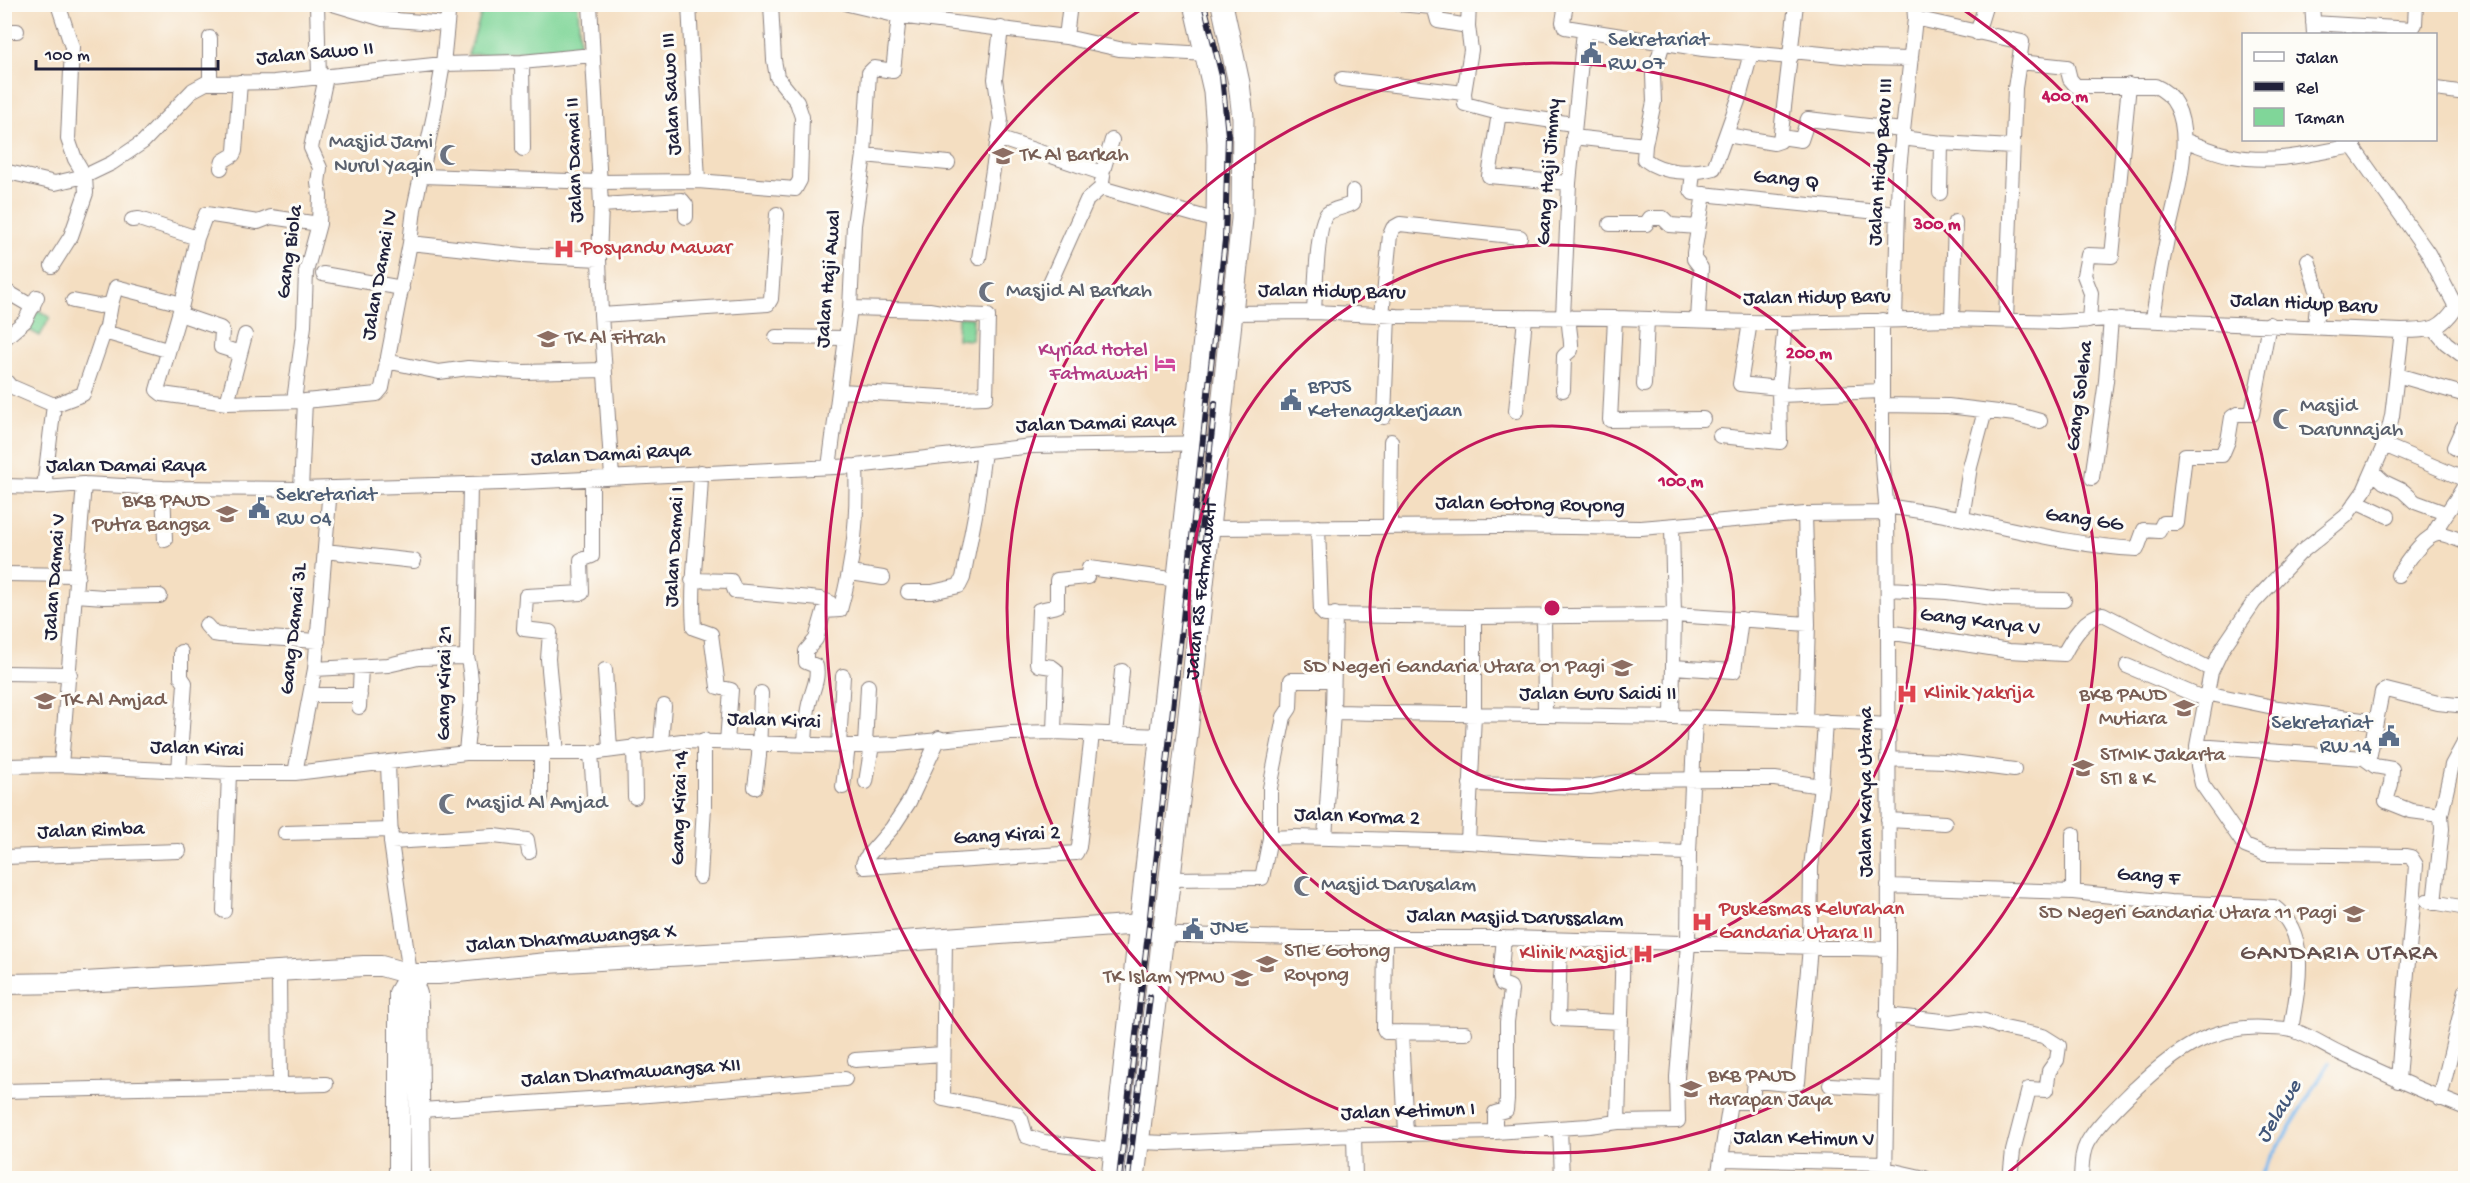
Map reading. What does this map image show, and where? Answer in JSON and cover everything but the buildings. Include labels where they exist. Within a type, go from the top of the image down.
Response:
[{"type":"main road","name":"Jalan RS Fatmawati","points":[[1111,1177],[1116,1151],[1141,929],[1217,221],[1218,143],[1214,91],[1194,4]]},
{"type":"main road","name":"Jalan RS Fatmawati","points":[[1134,1179],[1164,936],[1242,219],[1243,118],[1239,83],[1222,4]]},
{"type":"street","points":[[52,266],[75,226],[86,193],[85,176],[75,159],[69,139],[72,47],[58,4]]},
{"type":"street","name":"Gang Biola","points":[[300,401],[306,272],[320,224],[318,183],[320,168],[311,148],[322,77],[316,4]]},
{"type":"street","points":[[333,4],[383,19],[447,24]]},
{"type":"street","name":"Jalan Damai IV","points":[[300,401],[377,394],[382,388],[443,64],[449,4]]},
{"type":"street","name":"Jalan Damai II","points":[[590,4],[601,205],[599,259],[601,315],[612,477]]},
{"type":"street","name":"Jalan Sawo III","points":[[689,4],[698,181]]},
{"type":"street","name":"Jalan Sawo III","points":[[423,176],[599,182],[698,181],[792,189],[799,185],[802,117],[797,102],[777,76],[771,4]]},
{"type":"street","points":[[848,4],[899,16],[1066,37],[1119,49],[1207,54]]},
{"type":"street","points":[[1066,37],[1070,4]]},
{"type":"street","points":[[1400,4],[1431,7],[1435,10],[1438,21],[1468,26]]},
{"type":"street","points":[[1469,4],[1468,26],[1471,50],[1463,101],[1467,106],[1645,145]]},
{"type":"street","points":[[1566,4],[1563,25],[1584,31],[1751,53],[1911,59]]},
{"type":"street","points":[[1726,135],[1779,142],[1792,54],[1796,4]]},
{"type":"street","points":[[1977,33],[1986,4]]},
{"type":"street","points":[[2309,5],[2314,29],[2412,29],[2415,24],[2416,4]]},
{"type":"street","points":[[1914,10],[1977,33],[2022,42],[2015,88],[2006,320]]},
{"type":"street","name":"Jalan Hidup Baru III","points":[[1881,398],[1914,10]]},
{"type":"street","name":"Jalan Haji Awal","points":[[830,467],[841,391],[854,225],[864,154],[867,94],[871,70],[893,71],[899,16]]},
{"type":"street","points":[[979,258],[1001,119],[995,79],[1001,28]]},
{"type":"street","name":"Gang Haji Jimmy","points":[[1563,390],[1564,356],[1571,350],[1572,345],[1566,317],[1569,183],[1584,31]]},
{"type":"street","points":[[4,171],[49,181],[85,176],[127,154],[143,142],[193,90],[210,82],[210,38]]},
{"type":"street","points":[[1663,43],[1653,75],[1654,102],[1643,156],[1647,161],[1667,170],[1693,172],[1714,168],[1751,53]]},
{"type":"street","name":"Jalan Sawo II","points":[[210,82],[274,82],[443,64],[522,62],[592,55]]},
{"type":"street","points":[[522,62],[523,149]]},
{"type":"street","points":[[2020,62],[2067,66],[2070,79],[2076,86],[2156,86],[2172,98],[2178,110],[2184,140],[2184,166],[2169,230],[2153,320]]},
{"type":"street","points":[[1342,79],[1464,93]]},
{"type":"street","points":[[221,168],[223,161],[236,152],[240,82]]},
{"type":"street","points":[[2089,321],[2091,293],[2084,276],[2088,255],[2112,256],[2129,85]]},
{"type":"street","points":[[2437,89],[2466,93]]},
{"type":"street","points":[[1499,113],[1489,176],[1569,183]]},
{"type":"street","points":[[1781,137],[1801,140],[1808,119],[1902,134],[1941,143],[2012,147]]},
{"type":"street","points":[[998,138],[1102,181],[1217,221]]},
{"type":"street","points":[[1049,285],[1086,200],[1102,181],[1113,140]]},
{"type":"street","points":[[2184,140],[2231,156],[2261,159],[2278,159],[2351,143],[2428,253],[2461,306],[2435,330],[2446,343],[2466,358]]},
{"type":"street","points":[[1940,193],[1941,143]]},
{"type":"street","points":[[864,154],[948,163]]},
{"type":"street","points":[[1693,172],[1692,192],[1704,194],[1694,253],[1694,259],[1701,268],[1698,320]]},
{"type":"street","points":[[1314,312],[1323,220],[1328,213],[1351,206],[1353,191]]},
{"type":"street","name":"Gang Q","points":[[1704,194],[1897,214]]},
{"type":"street","points":[[601,205],[682,200],[686,206],[686,217]]},
{"type":"street","points":[[301,489],[300,401],[227,403],[158,393],[158,384],[181,309],[197,237],[205,216],[208,214],[258,222],[271,217],[320,224]]},
{"type":"street","points":[[601,315],[768,304],[771,298],[777,214]]},
{"type":"street","points":[[1610,224],[1646,224],[1650,218],[1663,218],[1670,225],[1698,227]]},
{"type":"street","points":[[132,220],[139,219],[197,237]]},
{"type":"street","points":[[1952,319],[1955,222]]},
{"type":"street","points":[[1388,417],[1390,235],[1396,226],[1400,224],[1520,237]]},
{"type":"street","points":[[410,243],[522,255],[599,259]]},
{"type":"street","points":[[2308,260],[2318,294],[2315,327]]},
{"type":"street","points":[[323,274],[402,288]]},
{"type":"street","points":[[106,332],[116,287],[181,309],[220,328],[222,330],[221,347],[240,352]]},
{"type":"street","points":[[4,339],[25,321],[35,302],[7,291]]},
{"type":"street","points":[[72,301],[98,306],[111,304]]},
{"type":"street","points":[[841,391],[958,398],[986,397],[988,316],[915,309],[849,308]]},
{"type":"street","name":"Jalan Hidup Baru","points":[[1232,313],[1314,312],[1785,323],[1952,319],[2089,321],[2111,319],[2269,324],[2402,332],[2435,330]]},
{"type":"street","points":[[1516,411],[1525,318]]},
{"type":"street","points":[[1615,318],[1610,420],[1703,419]]},
{"type":"street","points":[[1644,385],[1647,319]]},
{"type":"street","name":"Gang Soleha","points":[[2092,478],[2106,381],[2111,319]]},
{"type":"street","points":[[1750,322],[1740,384],[1779,391],[1881,398],[1948,406],[2026,416],[2040,421]]},
{"type":"street","points":[[1720,436],[1780,442],[1779,391],[1785,323]]},
{"type":"street","name":"Gang GG","points":[[1962,518],[2083,544],[2137,549],[2144,530],[2159,531],[2163,523],[2176,523],[2185,455],[2222,455],[2228,441],[2232,417],[2237,414],[2252,414],[2269,324]]},
{"type":"street","points":[[4,379],[10,386],[54,405],[82,394],[102,333],[106,332],[167,350]]},
{"type":"street","points":[[2398,1081],[2416,865],[2411,857],[2265,854],[2245,846],[2202,784],[2197,746],[2205,696],[2212,670],[2222,649],[2254,602],[2300,553],[2346,516],[2358,502],[2373,472],[2392,416],[2402,332]]},
{"type":"street","points":[[227,403],[245,335]]},
{"type":"street","points":[[776,337],[846,338]]},
{"type":"street","points":[[386,361],[439,372],[468,368],[523,372],[604,370]]},
{"type":"street","points":[[2397,375],[2466,395]]},
{"type":"street","name":"Jalan Karya Utama","points":[[1881,398],[1888,589],[1889,949],[1886,1015],[1885,1170]]},
{"type":"street","points":[[44,487],[54,405]]},
{"type":"street","points":[[1962,518],[1970,468],[1985,411]]},
{"type":"street","points":[[2463,427],[2454,447],[2466,454]]},
{"type":"street","points":[[1390,526],[1391,441]]},
{"type":"street","name":"Jalan Damai Raya","points":[[4,486],[44,487],[84,484],[163,488],[301,489],[470,484],[856,466],[1032,446],[1218,442]]},
{"type":"street","points":[[2384,445],[2466,482],[2453,507],[2445,513],[2433,535],[2425,541],[2398,574]]},
{"type":"street","points":[[908,592],[932,592],[959,586],[963,578],[976,510],[984,452]]},
{"type":"street","points":[[835,609],[851,573],[858,508],[856,466]]},
{"type":"street","name":"Jalan Damai I","points":[[701,472],[700,513],[692,580],[694,628],[711,634],[718,687],[731,690],[727,742]]},
{"type":"street","points":[[2373,472],[2384,482],[2403,491],[2415,502],[2445,513]]},
{"type":"street","points":[[557,753],[548,659],[550,632],[524,629],[526,596],[582,593],[581,560],[592,556],[592,479]]},
{"type":"street","name":"Jalan Damai V","points":[[61,765],[84,484]]},
{"type":"street","name":"Gang Kirai 21","points":[[466,753],[471,688],[467,657],[470,484]]},
{"type":"street","points":[[163,488],[165,540]]},
{"type":"street","name":"Gang Damai 3L","points":[[295,773],[315,669],[330,488]]},
{"type":"street","points":[[2358,502],[2388,516]]},
{"type":"street","name":"Jalan Gotong Royong","points":[[1209,528],[1390,526],[1641,528],[1886,509],[1962,518]]},
{"type":"street","points":[[1805,514],[1808,624],[1805,720]]},
{"type":"street","points":[[1318,527],[1321,611],[1325,615],[1474,617],[1674,615],[1808,624]]},
{"type":"street","points":[[1672,527],[1674,615],[1672,715]]},
{"type":"street","points":[[2433,535],[2443,535],[2466,543]]},
{"type":"street","points":[[325,551],[414,561]]},
{"type":"street","points":[[1054,732],[1056,670],[1037,663],[1039,610],[1057,606],[1057,580],[1087,577],[1089,568],[1178,580]]},
{"type":"street","points":[[851,573],[883,578]]},
{"type":"street","points":[[4,574],[78,575]]},
{"type":"street","points":[[692,580],[731,581],[735,591],[820,599],[829,602],[835,609]]},
{"type":"street","points":[[1888,589],[1947,592],[2001,599],[2064,600]]},
{"type":"street","points":[[76,595],[160,596]]},
{"type":"street","points":[[805,743],[809,704],[817,671],[816,666],[806,662],[806,651],[816,639],[824,611],[835,609]]},
{"type":"street","points":[[1325,838],[1333,712],[1335,614]]},
{"type":"street","name":"Gang Karya V","points":[[1888,632],[2009,651],[2066,653],[2067,645],[2074,636],[2098,615],[2103,614],[2212,670]]},
{"type":"street","points":[[1544,615],[1545,715]]},
{"type":"street","points":[[1468,842],[1474,715],[1474,617]]},
{"type":"street","points":[[1673,667],[1734,671],[1741,619]]},
{"type":"street","points":[[206,625],[214,634],[318,641]]},
{"type":"street","points":[[179,771],[185,683],[181,677],[181,652]]},
{"type":"street","points":[[315,669],[388,665],[418,658],[467,657]]},
{"type":"street","points":[[2127,666],[2205,696],[2376,722]]},
{"type":"street","points":[[311,695],[360,701],[361,667]]},
{"type":"street","points":[[605,670],[610,749]]},
{"type":"street","points":[[1116,735],[1122,671]]},
{"type":"street","points":[[4,673],[70,674]]},
{"type":"street","points":[[843,676],[843,788]]},
{"type":"street","points":[[1269,838],[1270,788],[1282,724],[1290,708],[1291,680],[1333,680]]},
{"type":"street","points":[[866,782],[868,686]]},
{"type":"street","points":[[2364,758],[2370,754],[2382,692],[2386,690],[2438,703],[2466,706]]},
{"type":"street","points":[[755,788],[761,693]]},
{"type":"street","points":[[661,743],[664,706]]},
{"type":"street","name":"Jalan Guru Saidi II","points":[[1333,712],[1695,717],[1689,853],[1688,944],[1677,1077],[1678,1121]]},
{"type":"street","points":[[1695,717],[1887,725]]},
{"type":"street","points":[[1718,1179],[1723,1160],[1730,1102],[1752,1102],[1754,1081],[1789,1084],[1798,1082],[1810,947],[1811,867],[1821,786],[1825,721]]},
{"type":"street","name":"Jalan Kirai","points":[[4,766],[61,765],[230,773],[295,773],[388,764],[466,753],[591,753],[634,746],[704,740],[868,745],[939,738],[1054,732],[1161,736]]},
{"type":"street","name":"Gang Kirai 2","points":[[939,738],[909,802],[892,828],[865,859],[864,866],[873,868],[924,862],[1076,853],[1079,847],[1092,734]]},
{"type":"street","name":"Gang Kirai 14","points":[[700,877],[704,806],[704,740]]},
{"type":"street","points":[[2434,903],[2442,829],[2441,815],[2452,765],[2465,743]]},
{"type":"street","points":[[634,746],[635,797]]},
{"type":"street","points":[[2197,746],[2364,758],[2376,766],[2392,770],[2386,801],[2411,811],[2441,815]]},
{"type":"street","points":[[591,753],[594,795]]},
{"type":"street","points":[[541,754],[541,798]]},
{"type":"street","points":[[1887,759],[1945,761],[2014,770]]},
{"type":"street","points":[[388,764],[391,836],[410,975],[417,994],[418,1005],[420,1179]]},
{"type":"street","points":[[224,911],[230,773]]},
{"type":"street","points":[[1470,784],[1579,787],[1631,780],[1775,779],[1821,786]]},
{"type":"street","points":[[1888,819],[1945,823]]},
{"type":"street","points":[[285,833],[494,836],[527,840],[528,852]]},
{"type":"street","points":[[2073,834],[2073,892]]},
{"type":"street","name":"Jalan Korma 2","points":[[1170,879],[1262,879],[1269,838],[1468,842],[1591,850],[1689,853]]},
{"type":"street","name":"Jalan Rimba","points":[[4,856],[179,851]]},
{"type":"street","name":"Gang F","points":[[1888,886],[2073,892],[2170,902],[2274,907],[2283,914],[2290,928],[2300,962],[2292,1030]]},
{"type":"street","points":[[2414,899],[2466,908]]},
{"type":"street","name":"Jalan Masjid Darussalam","points":[[1141,929],[1164,936],[1560,939],[1889,949]]},
{"type":"street","name":"Jalan Dharmawangsa X","points":[[4,984],[68,983],[381,966],[410,975],[547,963],[792,949],[945,937],[1141,929]]},
{"type":"street","points":[[945,937],[943,1099],[1016,1113],[1021,1119],[1026,1136],[1044,1142],[1116,1151]]},
{"type":"street","points":[[1385,937],[1384,1029],[1386,1032],[1465,1033]]},
{"type":"street","points":[[1495,1132],[1495,1113],[1506,1110],[1507,1099],[1507,1022],[1511,990],[1509,986],[1502,984],[1500,979],[1503,938]]},
{"type":"street","points":[[1560,939],[1558,1019],[1621,1022]]},
{"type":"street","points":[[1618,1122],[1623,942]]},
{"type":"street","points":[[279,971],[280,1085]]},
{"type":"street","points":[[399,1179],[399,993],[410,975]]},
{"type":"street","points":[[2440,1099],[2466,990]]},
{"type":"street","points":[[1886,1015],[1951,1022],[1971,1019],[1984,1021],[2000,1027],[2043,1035],[2060,1046],[2057,1060],[2049,1071],[2046,1090],[2029,1089],[2013,1151],[2010,1179]]},
{"type":"street","points":[[2081,1179],[2082,1157],[2087,1143],[2132,1092],[2159,1066],[2208,1035],[2227,1029],[2244,1026],[2292,1030],[2311,1036],[2340,1054],[2398,1081],[2466,1108]]},
{"type":"street","points":[[1401,1032],[1406,1134]]},
{"type":"street","points":[[855,1060],[943,1054]]},
{"type":"street","name":"Jalan Dharmawangsa XII","points":[[420,1110],[845,1079]]},
{"type":"street","points":[[4,1091],[326,1084]]},
{"type":"street","points":[[1830,1085],[1885,1088]]},
{"type":"street","name":"Jalan Ketimun I","points":[[1139,1142],[1495,1132],[1618,1122],[1678,1121]]},
{"type":"street","points":[[1560,1128],[1562,1179]]},
{"type":"street","points":[[1354,1135],[1355,1179]]},
{"type":"street","name":"Jalan Ketimun V","points":[[1723,1160],[1885,1170],[1925,1179]]},
{"type":"green space","points":[[484,5],[578,5],[580,48],[468,55]]},
{"type":"green space","points":[[38,310],[50,317],[40,336],[27,329]]},
{"type":"green space","points":[[958,317],[973,318],[972,340],[957,339]]},
{"type":"waterway","name":"Jelawe","points":[[2259,1178],[2329,1063]]},
{"type":"railway","points":[[1119,1178],[1225,240],[1228,135],[1222,76],[1204,4]]},
{"type":"railway","points":[[1200,540],[1215,403]]},
{"type":"railway","points":[[1128,1178],[1150,997]]},
{"type":"place","name":"Sekretariat RW 07","points":[[1591,53]]},
{"type":"place","name":"Masjid Jami Nurul Yaqin","points":[[450,155]]},
{"type":"place","name":"TK Al Barkah","points":[[1003,156]]},
{"type":"place","name":"Posyandu Mawar","points":[[564,249]]},
{"type":"place","name":"Masjid Al Barkah","points":[[989,292]]},
{"type":"place","name":"TK Al Fitrah","points":[[548,339]]},
{"type":"place","name":"Kyriad Hotel Fatmawati","points":[[1165,363]]},
{"type":"place","name":"BPJS Ketenagakerjaan","points":[[1291,400]]},
{"type":"place","name":"Masjid Darunnajah","points":[[2283,419]]},
{"type":"place","name":"Sekretariat RW 04","points":[[259,508]]},
{"type":"place","name":"BKB PAUD Putra Bangsa","points":[[227,514]]},
{"type":"place","name":"SD Negeri Gandaria Utara 01 Pagi","points":[[1622,668]]},
{"type":"place","name":"Klinik Yakrija","points":[[1907,694]]},
{"type":"place","name":"TK Al Amjad","points":[[45,701]]},
{"type":"place","name":"BKB PAUD Mutiara","points":[[2184,708]]},
{"type":"place","name":"Sekretariat RW 14","points":[[2389,736]]},
{"type":"place","name":"STMIK Jakarta STI & K","points":[[2083,768]]},
{"type":"place","name":"Masjid Al Amjad","points":[[449,804]]},
{"type":"place","name":"Masjid Darusalam","points":[[1304,886]]},
{"type":"place","name":"SD Negeri Gandaria Utara 11 Pagi","points":[[2354,914]]},
{"type":"place","name":"Puskesmas Kelurahan Gandaria Utara II","points":[[1702,922]]},
{"type":"place","name":"JNE","points":[[1193,929]]},
{"type":"place","name":"Klinik Masjid","points":[[1643,954]]},
{"type":"place","name":"STIE Gotong Royong","points":[[1267,964]]},
{"type":"place","name":"TK Islam YPMU","points":[[1242,978]]},
{"type":"place","name":"BKB PAUD Harapan Jaya","points":[[1691,1089]]},
{"type":"district","name":"GANDARIA UTARA","points":[[2339,954]]}]
